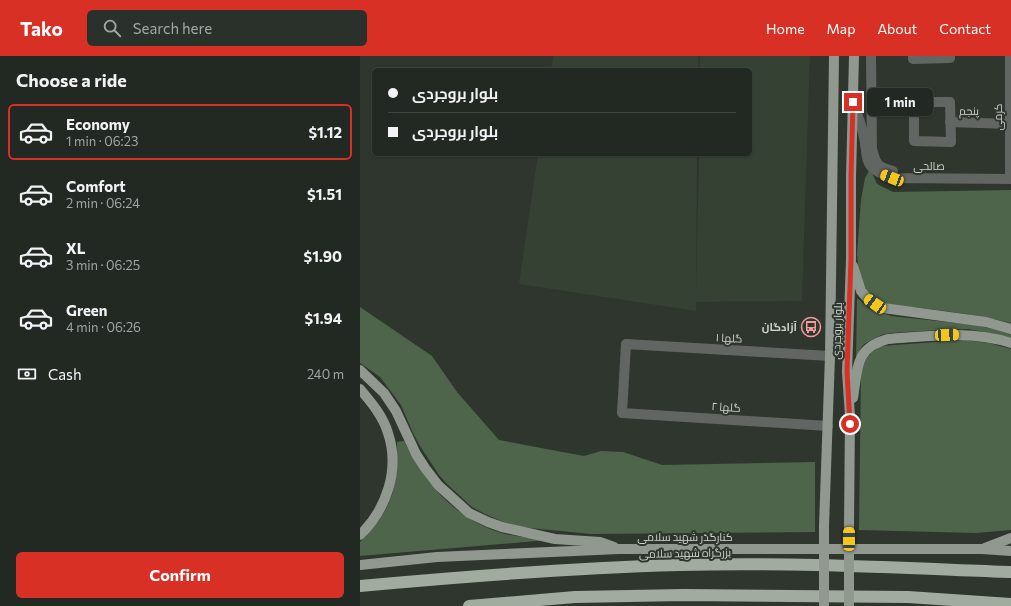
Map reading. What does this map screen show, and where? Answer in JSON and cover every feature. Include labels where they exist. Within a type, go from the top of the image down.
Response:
[{"type":"highway","name":"بزرگراه شهید سلامی","points":[[360,586],[448,577],[572,569],[682,565],[808,565],[1011,572]]},
{"type":"highway","points":[[469,606],[575,597],[684,596],[908,597],[1011,604]]},
{"type":"main road","name":"بلوار بروجردی","points":[[824,606],[824,526],[830,356],[834,56]]},
{"type":"main road","name":"بلوار بروجردی","points":[[849,606],[850,416],[847,372],[851,259],[851,177],[854,56]]},
{"type":"main road","points":[[851,259],[861,291],[866,298],[883,308],[973,320],[1011,328]]},
{"type":"main road","points":[[850,416],[859,362],[869,347],[877,342],[888,339],[969,334],[1011,343]]},
{"type":"main road","points":[[360,370],[384,393],[396,411],[416,454],[425,468],[438,485],[469,513],[502,527],[555,539],[600,542],[619,549]]},
{"type":"main road","points":[[360,389],[373,404],[385,425],[390,440],[392,457],[391,475],[386,496],[376,516],[360,535]]},
{"type":"main road","points":[[982,549],[1011,538]]},
{"type":"main road","name":"کنارگذر شهید سلامی","points":[[360,565],[437,557],[619,549],[982,549],[1011,551]]},
{"type":"street","points":[[871,56],[872,149],[876,162],[884,169],[895,172],[918,172],[938,178]]},
{"type":"street","points":[[913,56],[913,59],[950,58],[950,56]]},
{"type":"street","name":"کرمی","points":[[1011,57],[1011,179]]},
{"type":"street","name":"صالحی","points":[[853,102],[863,133],[867,161],[876,172],[892,178],[1011,179]]},
{"type":"street","points":[[914,102],[950,102],[950,122],[950,142],[914,141],[914,102]]},
{"type":"street","name":"پنجم","points":[[950,122],[1010,124]]},
{"type":"street","name":"گلها ۱","points":[[622,413],[626,344],[830,356]]},
{"type":"street","name":"گلها ۲","points":[[622,413],[828,426]]},
{"type":"shaded area","points":[[553,56],[698,56],[698,68],[551,68]]},
{"type":"shaded area","points":[[700,56],[810,56],[802,301],[696,302],[696,311],[519,284],[538,156],[697,156],[696,295],[699,156],[752,156],[752,68],[700,68]]},
{"type":"shaded area","points":[[870,169],[877,184],[893,192],[1011,190],[1011,323],[966,314],[889,305],[878,301],[868,294],[859,275],[857,254],[861,200],[865,178]]},
{"type":"shaded area","points":[[857,298],[870,309],[891,316],[975,325],[1011,333],[1011,338],[968,329],[890,333],[881,335],[864,344],[856,361]]},
{"type":"shaded area","points":[[360,307],[432,356],[457,392],[499,440],[584,456],[601,451],[623,452],[662,465],[815,462],[815,532],[591,534],[519,527],[485,514],[472,507],[439,475],[420,446],[401,405],[380,377],[360,363]]},
{"type":"shaded area","points":[[964,340],[989,343],[1011,349],[1011,530],[976,533],[859,530],[861,373],[866,360],[870,354],[881,346]]},
{"type":"shaded area","points":[[404,441],[422,472],[444,499],[457,510],[488,528],[505,534],[548,540],[360,556],[360,542],[380,519],[391,497],[396,472],[397,442]]},
{"type":"place","name":"آزادگان","points":[[811,327]]},
{"type":"route","points":[[850,424],[847,372],[851,259],[853,102]]}]
